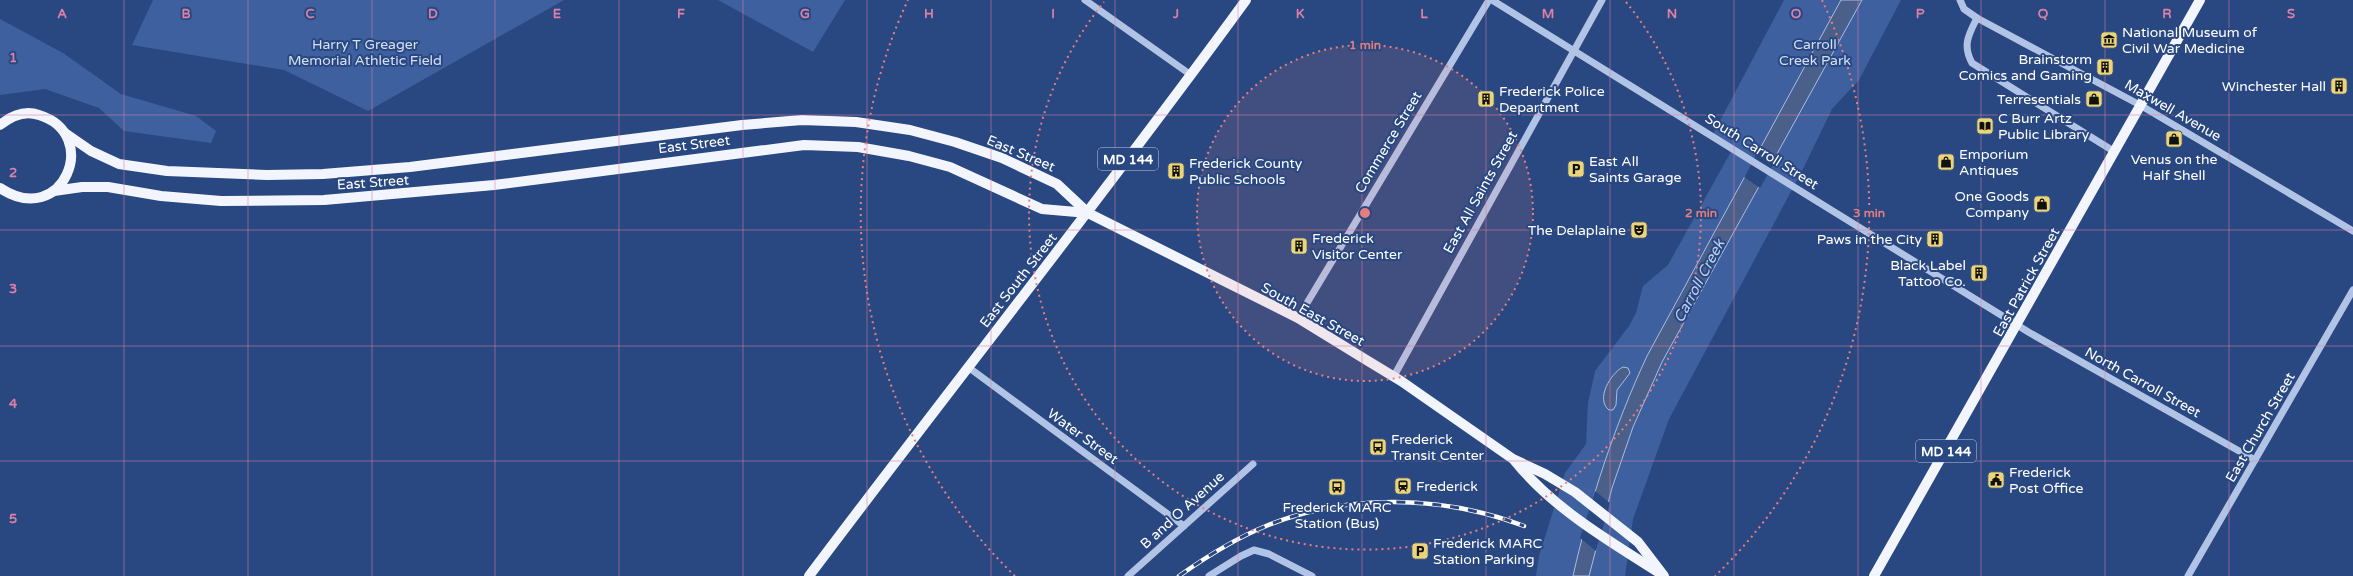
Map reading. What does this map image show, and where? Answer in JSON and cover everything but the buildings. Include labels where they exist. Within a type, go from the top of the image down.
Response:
[{"type":"main road","name":"East South Street","points":[[810,576],[968,367],[1088,213],[1246,0]]},
{"type":"main road","name":"East Patrick Street","points":[[1874,576],[2018,325],[2200,0]]},
{"type":"main road","name":"East Street","points":[[2,121],[22,114],[37,114],[48,118],[65,133],[91,151],[119,164],[167,171],[267,175],[323,174],[410,167],[750,124],[802,120],[856,122],[910,130],[955,142],[1002,158],[1058,184],[1088,213]]},
{"type":"main road","points":[[0,188],[13,197],[29,200],[43,197],[54,191],[66,177],[71,160],[71,148],[65,133]]},
{"type":"main road","name":"East Street","points":[[54,191],[82,187],[108,187],[161,196],[221,201],[324,200],[413,193],[494,184],[804,145],[858,147],[909,156],[950,167],[1042,209],[1088,213]]},
{"type":"main road","name":"South East Street","points":[[1088,213],[1298,318],[1394,376],[1513,459],[1545,474],[1575,492],[1638,542],[1665,576]]},
{"type":"main road","name":"South East Street","points":[[1513,459],[1533,483],[1584,525],[1665,576]]},
{"type":"street","points":[[1085,0],[1191,75]]},
{"type":"street","name":"Commerce Street","points":[[1298,318],[1488,0]]},
{"type":"street","name":"South Carroll Street","points":[[1492,0],[2018,325]]},
{"type":"street","name":"East All Saints Street","points":[[1394,376],[1602,0]]},
{"type":"street","name":"Maxwell Avenue","points":[[1960,0],[1964,9],[1977,18],[2140,105],[2353,231]]},
{"type":"street","points":[[1977,18],[1966,39],[1966,53],[1972,63],[2115,152]]},
{"type":"street","name":"East Church Street","points":[[2188,576],[2353,290]]},
{"type":"street","name":"North Carroll Street","points":[[2018,325],[2256,460]]},
{"type":"street","name":"Water Street","points":[[968,367],[1184,526]]},
{"type":"street","name":"B and O Avenue","points":[[1128,576],[1253,464]]},
{"type":"street","points":[[1209,576],[1241,556],[1254,550],[1269,554],[1312,576]]},
{"type":"green space","name":"Harry T Greager Memorial Athletic Field","points":[[153,0],[564,0],[368,111],[284,70],[132,45]]},
{"type":"green space","points":[[718,0],[845,0],[813,52]]},
{"type":"green space","name":"Carroll Creek Park","points":[[1784,0],[1901,0],[1859,80],[1832,109],[1801,173],[1669,419],[1633,519],[1625,576],[1536,576],[1539,556],[1565,473],[1586,444],[1588,403],[1595,371],[1629,326],[1636,313],[1643,286],[1668,265],[1733,148],[1713,134]]},
{"type":"green space","points":[[0,19],[63,53],[121,94],[196,116],[216,131],[211,143],[124,131],[99,108],[45,89],[0,95]]},
{"type":"water","name":"Carroll Creek","points":[[1841,0],[1862,0],[1662,362],[1633,427],[1612,488],[1589,576],[1573,576],[1587,520],[1604,464],[1624,410],[1647,356]]},
{"type":"water","points":[[1623,367],[1628,368],[1630,373],[1617,390],[1616,405],[1613,410],[1609,410],[1605,405],[1604,393],[1610,380],[1618,370]]},
{"type":"pier","points":[[1760,147],[1777,158],[1760,188],[1744,177]]},
{"type":"pier","points":[[1595,491],[1610,503],[1596,551],[1580,538]]},
{"type":"railway","points":[[1179,576],[1221,549],[1266,526],[1297,515],[1362,503],[1395,502],[1460,508],[1493,516],[1524,526]]},
{"type":"place","name":"National Museum of Civil War Medicine","points":[[2109,40]]},
{"type":"place","name":"Brainstorm Comics and Gaming","points":[[2105,67]]},
{"type":"place","name":"Winchester Hall","points":[[2339,86]]},
{"type":"place","name":"Frederick Police Department","points":[[1486,99]]},
{"type":"place","name":"Terresentials","points":[[2094,99]]},
{"type":"place","name":"C Burr Artz Public Library","points":[[1985,126]]},
{"type":"place","name":"Venus on the Half Shell","points":[[2174,139]]},
{"type":"place","name":"Emporium Antiques","points":[[1946,162]]},
{"type":"place","name":"East All Saints Garage","points":[[1576,169]]},
{"type":"place","name":"Frederick County Public Schools","points":[[1176,171]]},
{"type":"place","name":"One Goods Company","points":[[2042,204]]},
{"type":"place","name":"The Delaplaine","points":[[1639,230]]},
{"type":"place","name":"Paws in the City","points":[[1935,239]]},
{"type":"place","name":"Frederick Visitor Center","points":[[1299,246]]},
{"type":"place","name":"Black Label Tattoo Co.","points":[[1979,273]]},
{"type":"place","name":"Frederick Transit Center","points":[[1378,447]]},
{"type":"place","name":"Frederick Post Office","points":[[1996,480]]},
{"type":"place","name":"Frederick","points":[[1403,486]]},
{"type":"place","name":"Frederick MARC Station (Bus)","points":[[1337,487]]},
{"type":"place","name":"Frederick MARC Station Parking","points":[[1420,551]]}]
